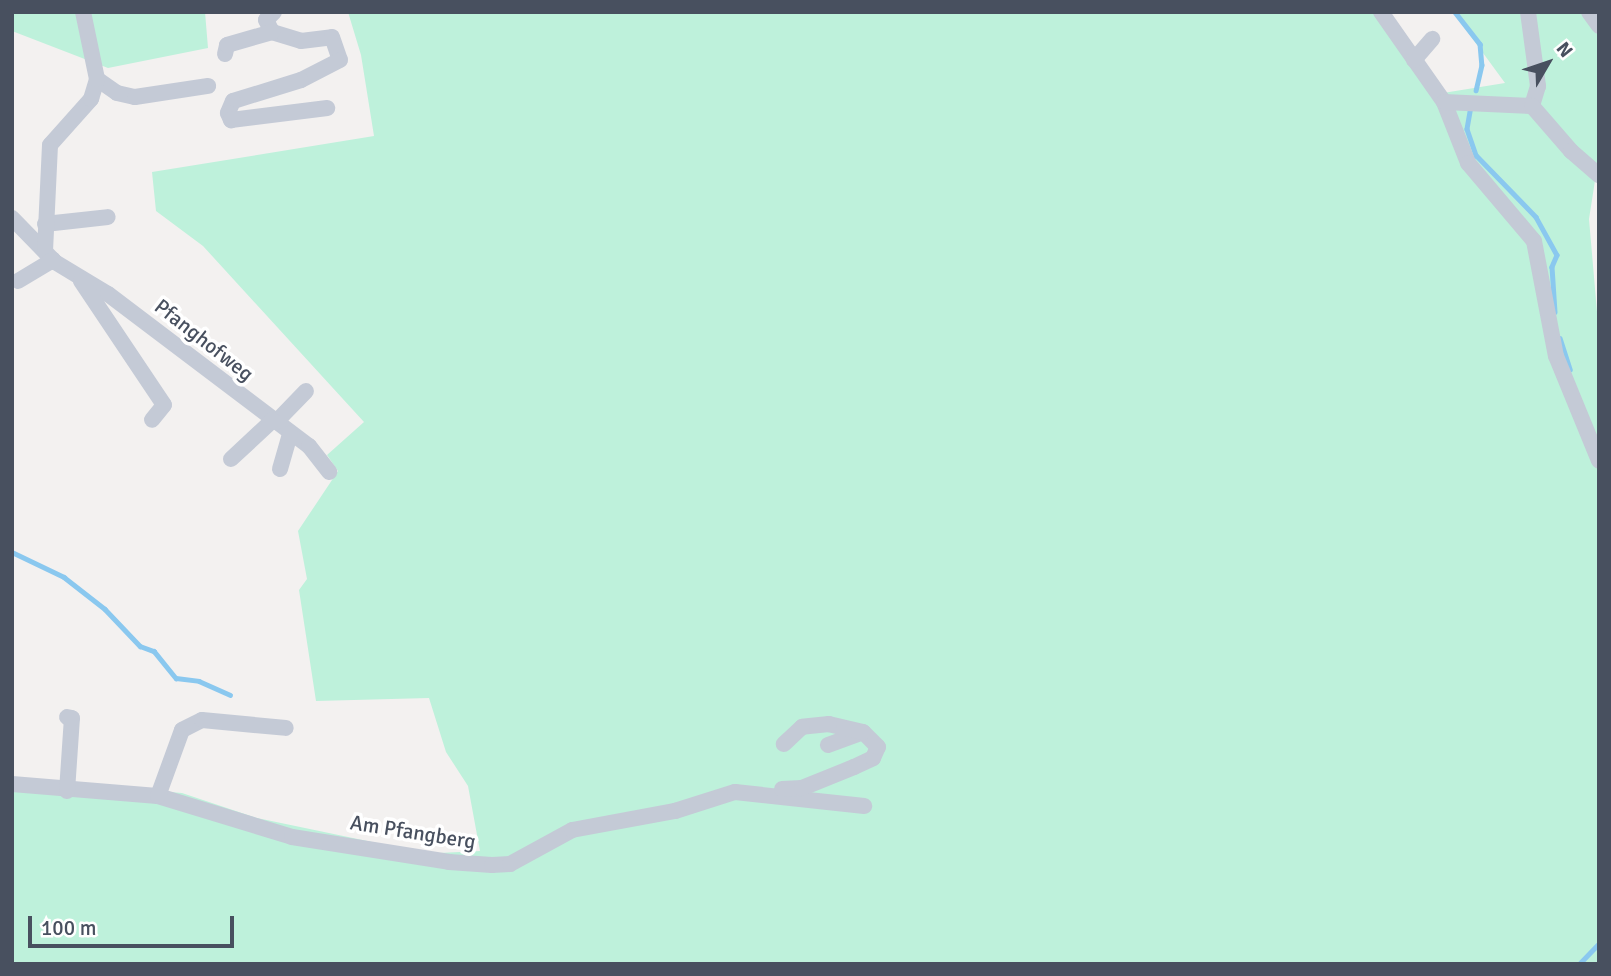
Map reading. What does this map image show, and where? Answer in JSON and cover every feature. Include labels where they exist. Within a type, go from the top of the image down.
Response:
[{"type":"street","points":[[18,281],[49,256],[45,224],[50,145],[91,99],[97,79],[83,12]]},
{"type":"street","points":[[272,32],[267,20],[274,12]]},
{"type":"street","points":[[1381,12],[1444,102],[1468,163],[1534,241],[1556,356],[1599,461]]},
{"type":"street","points":[[1528,12],[1538,86],[1532,106]]},
{"type":"street","points":[[1589,12],[1599,26]]},
{"type":"street","points":[[226,54],[227,45],[272,32],[301,41],[332,37],[340,60],[301,80],[233,101],[228,113],[232,120],[327,108]]},
{"type":"street","points":[[1413,60],[1432,39]]},
{"type":"street","points":[[97,79],[117,93],[135,97],[208,86]]},
{"type":"street","points":[[1444,102],[1532,106],[1571,151],[1599,175]]},
{"type":"street","points":[[45,224],[108,217]]},
{"type":"street","name":"Pfanghofweg","points":[[15,224],[49,256],[108,294],[315,452],[329,472]]},
{"type":"street","points":[[78,276],[164,405],[152,420]]},
{"type":"street","points":[[231,459],[306,391]]},
{"type":"street","points":[[280,469],[290,433]]},
{"type":"street","points":[[67,717],[72,718],[67,791]]},
{"type":"street","points":[[158,796],[182,730],[202,720],[286,728]]},
{"type":"street","points":[[735,792],[802,788],[873,758],[878,747],[863,732],[829,724],[802,727],[783,744]]},
{"type":"street","points":[[828,745],[863,732]]},
{"type":"street","name":"Am Pfangberg","points":[[12,784],[67,791],[158,796],[292,837],[449,862],[492,865],[510,864],[572,830],[675,811],[735,792],[864,806]]},
{"type":"green space","points":[[12,12],[205,12],[208,48],[108,68],[12,31]]},
{"type":"green space","points":[[348,12],[1383,12],[1443,93],[1505,83],[1453,12],[1599,12],[1599,155],[1589,219],[1599,335],[1599,964],[12,964],[12,779],[182,793],[257,818],[396,847],[439,853],[480,851],[468,786],[446,752],[429,698],[316,701],[299,590],[307,579],[298,531],[338,471],[327,455],[364,422],[203,246],[156,211],[152,172],[374,136],[361,55]]},
{"type":"waterway","points":[[1455,12],[1480,44],[1482,65],[1476,90]]},
{"type":"waterway","points":[[1471,106],[1467,129],[1476,155],[1536,217],[1557,255],[1552,267],[1555,312]]},
{"type":"waterway","points":[[1560,338],[1570,369]]},
{"type":"waterway","points":[[12,552],[64,577],[105,609],[140,646],[154,651],[176,678],[199,681],[230,695]]},
{"type":"waterway","points":[[1579,964],[1599,943]]}]
